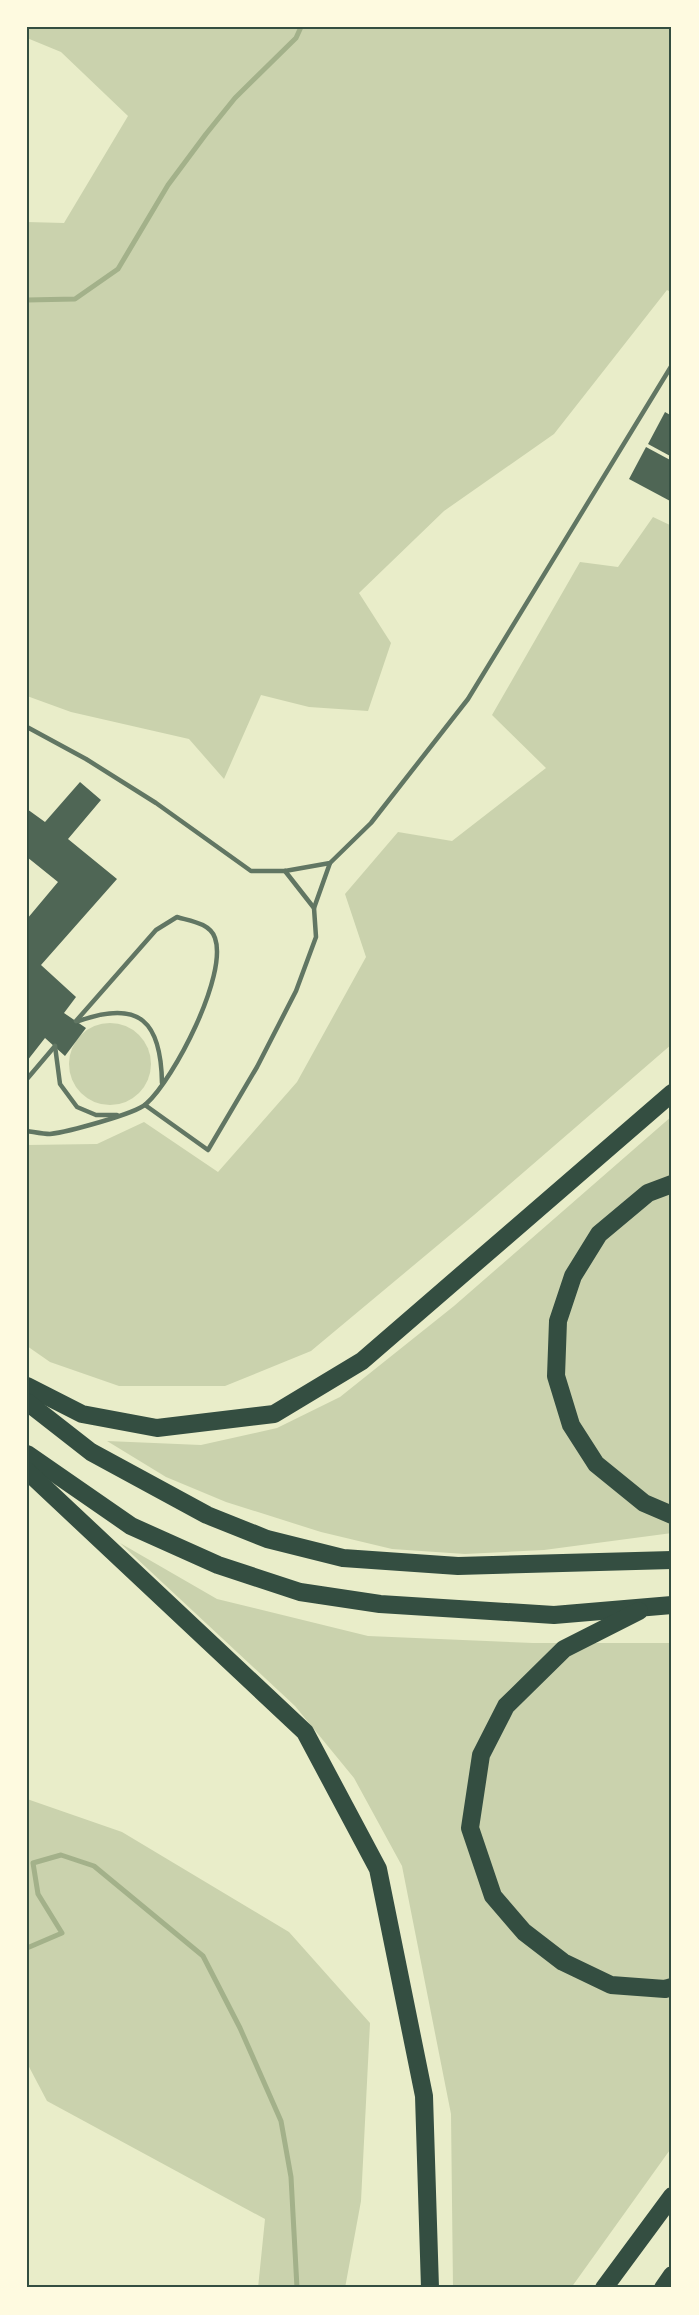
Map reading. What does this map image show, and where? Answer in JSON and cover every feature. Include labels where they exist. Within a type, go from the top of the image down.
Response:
[{"type":"highway","points":[[27,1386],[82,1414],[157,1428],[274,1414],[362,1361],[672,1094]]},
{"type":"highway","points":[[672,1184],[648,1193],[600,1234],[573,1276],[558,1321],[556,1376],[571,1425],[596,1464],[644,1503],[672,1515]]},
{"type":"highway","points":[[27,1402],[91,1452],[207,1515],[267,1539],[343,1558],[458,1566],[672,1560]]},
{"type":"highway","points":[[27,1454],[131,1526],[218,1565],[300,1592],[380,1604],[554,1615],[672,1605]]},
{"type":"highway","points":[[27,1472],[305,1732],[378,1869],[424,2096],[430,2288]]},
{"type":"highway","points":[[648,1606],[564,1649],[506,1706],[482,1755],[470,1828],[493,1896],[525,1932],[563,1962],[612,1985],[672,1988]]},
{"type":"highway","points":[[604,2288],[672,2196]]},
{"type":"highway","points":[[663,2288],[672,2275]]},
{"type":"lane","points":[[146,1105],[208,1150],[256,1067],[296,991],[316,937],[314,908],[330,863],[371,823],[468,699],[672,366]]},
{"type":"lane","points":[[27,727],[86,759],[156,803],[251,871],[285,871],[330,863]]},
{"type":"lane","points":[[285,871],[314,908]]},
{"type":"lane","points":[[27,1131],[49,1134],[107,1120],[146,1105],[178,1064],[207,998],[216,963],[215,937],[205,925],[177,916],[156,930],[76,1022],[114,1011],[135,1015],[152,1029],[160,1048],[162,1083]]},
{"type":"lane","points":[[27,1079],[55,1046],[60,1084],[77,1107],[96,1114],[121,1115]]},
{"type":"green space","points":[[27,27],[672,27],[672,293],[667,290],[554,434],[444,511],[359,593],[391,643],[368,711],[309,707],[261,695],[224,779],[189,739],[71,712],[27,696],[27,222],[64,223],[128,116],[61,52],[27,38]]},
{"type":"green space","points":[[653,517],[672,526],[672,1044],[474,1215],[311,1351],[225,1386],[119,1386],[50,1362],[27,1346],[27,1145],[97,1144],[144,1122],[218,1172],[297,1082],[366,957],[345,894],[398,832],[452,841],[546,768],[492,715],[580,562],[618,567]]},
{"type":"green space","points":[[110,1023],[126,1026],[139,1035],[148,1048],[151,1064],[148,1080],[139,1093],[126,1102],[110,1105],[94,1102],[81,1093],[72,1080],[69,1064],[72,1048],[81,1035],[94,1026]]},
{"type":"green space","points":[[672,1116],[672,1533],[544,1550],[465,1554],[392,1549],[321,1532],[226,1502],[166,1477],[107,1441],[201,1445],[277,1428],[340,1397],[454,1306]]},
{"type":"green space","points":[[120,1543],[217,1599],[368,1636],[533,1643],[672,1643],[672,2147],[571,2288],[453,2288],[451,2114],[402,1866],[354,1778],[295,1706]]},
{"type":"green space","points":[[27,1799],[122,1832],[289,1932],[370,2023],[361,2201],[345,2288],[258,2288],[265,2219],[47,2101],[27,2063]]},
{"type":"building","points":[[665,412],[672,416],[672,457],[648,444]]},
{"type":"building","points":[[646,447],[672,461],[672,502],[629,479]]},
{"type":"building","points":[[80,782],[101,800],[68,839],[117,879],[41,965],[76,997],[64,1013],[86,1028],[65,1056],[45,1038],[27,1061],[27,919],[58,882],[27,857],[27,809],[45,822]]},
{"type":"waterway","points":[[27,300],[75,299],[118,269],[168,185],[206,134],[235,98],[296,38],[301,27]]},
{"type":"waterway","points":[[27,1948],[62,1933],[38,1894],[33,1863],[61,1855],[94,1866],[203,1956],[240,2028],[281,2121],[291,2177],[297,2288]]}]
